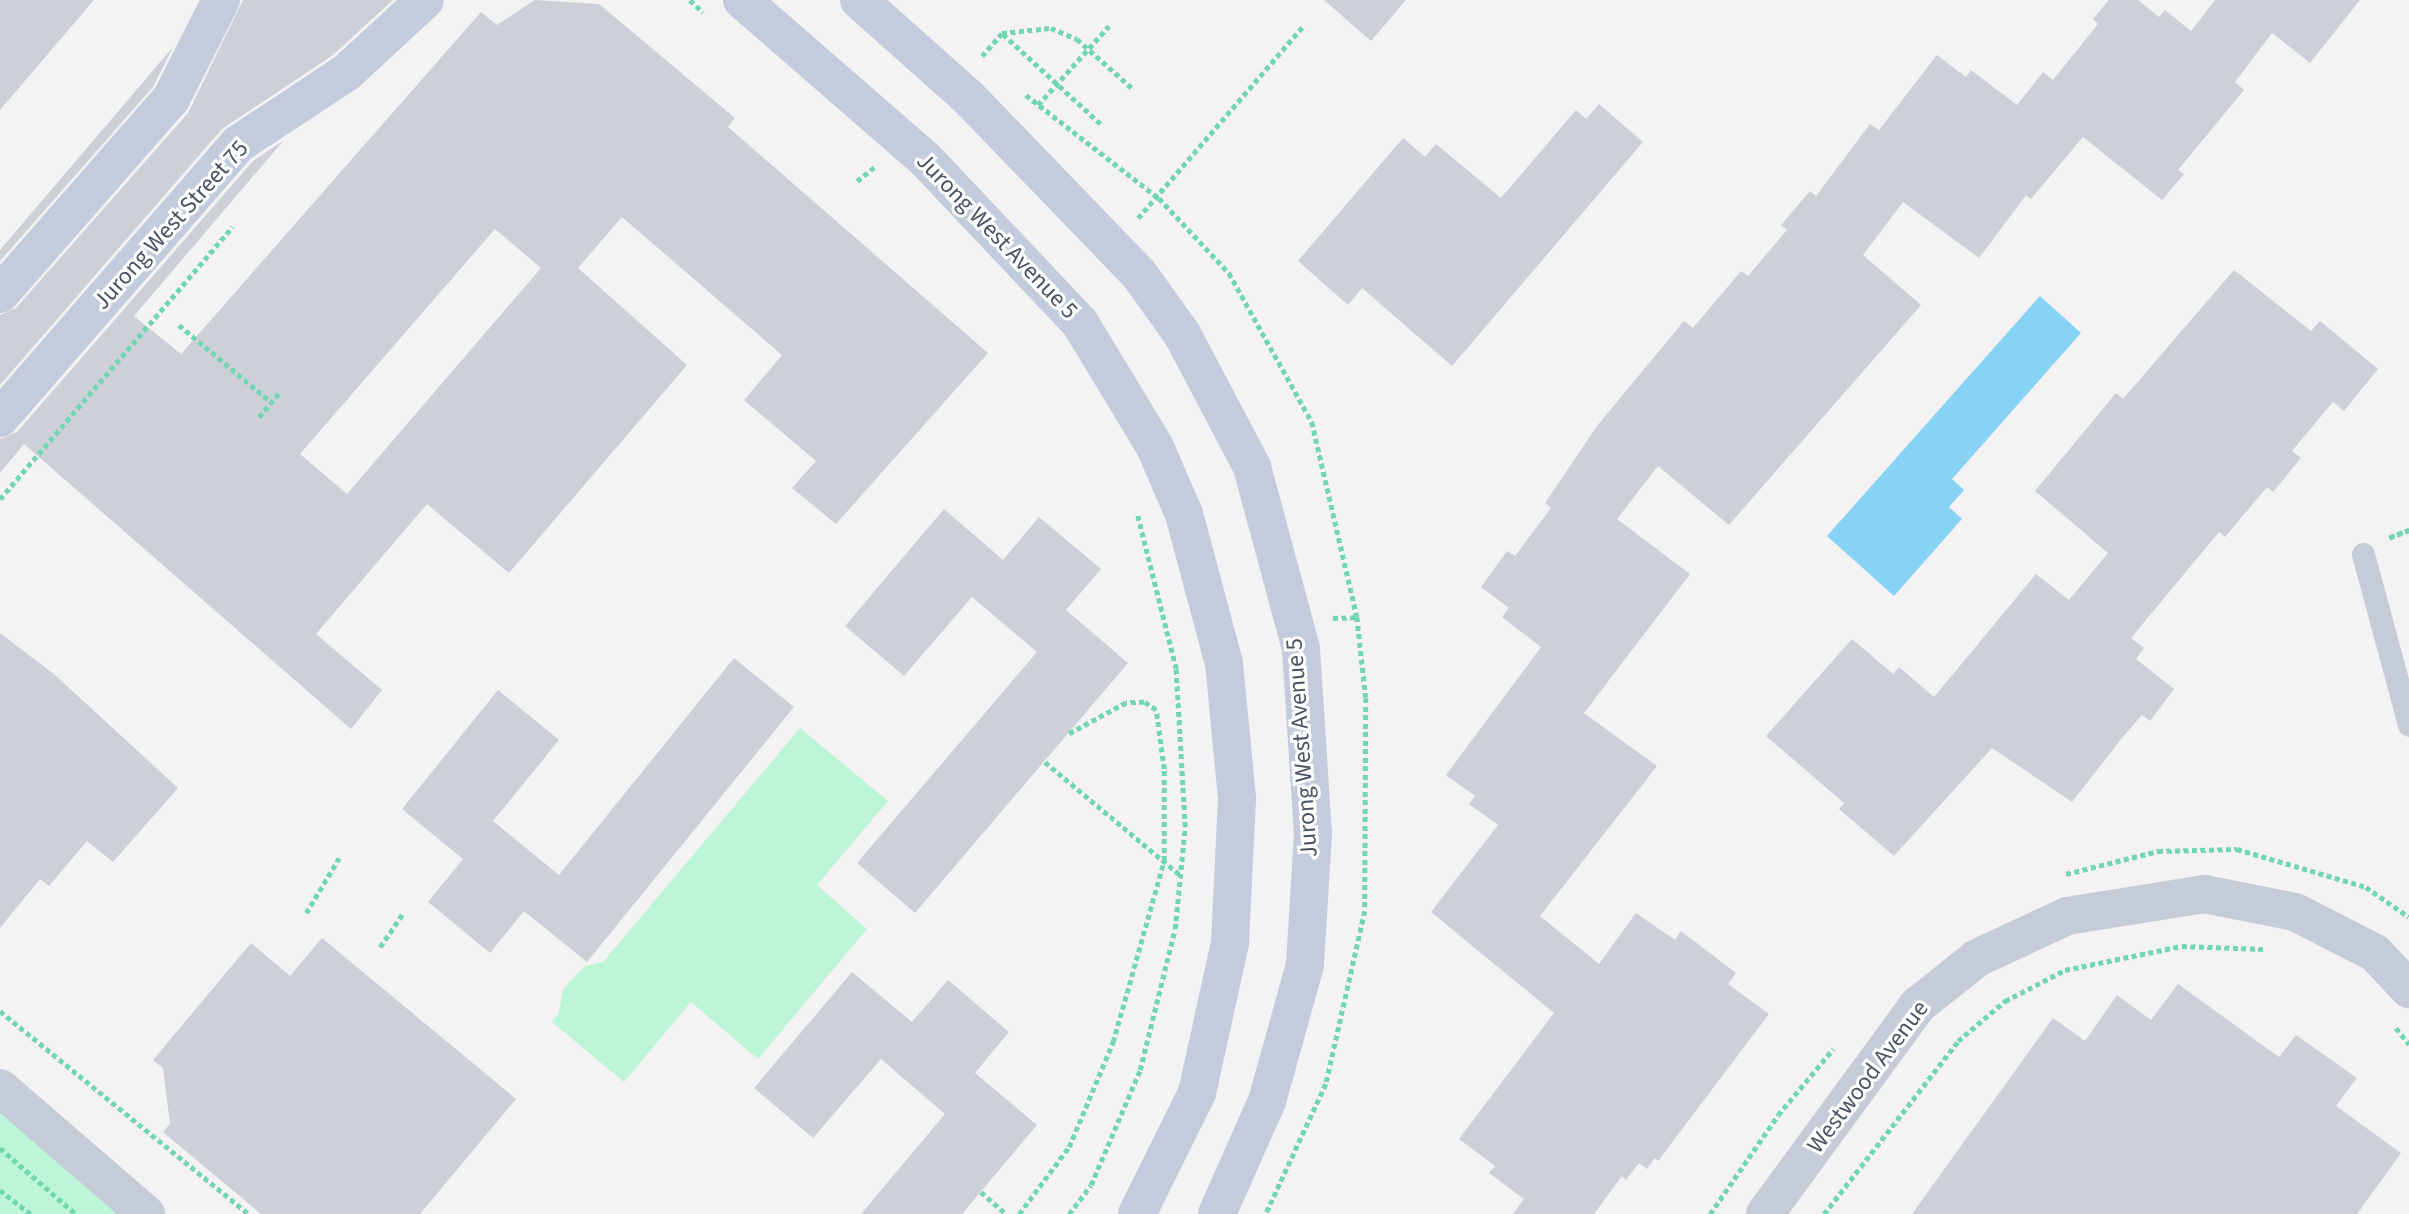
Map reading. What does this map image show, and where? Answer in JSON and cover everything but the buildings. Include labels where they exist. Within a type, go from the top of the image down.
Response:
[{"type":"street","points":[[0,295],[171,99],[221,0]]},
{"type":"street","name":"Jurong West Street 75","points":[[0,418],[238,144],[347,72],[425,0]]},
{"type":"street","name":"Jurong West Avenue 5","points":[[742,0],[925,159],[1080,323],[1155,447],[1184,514],[1224,663],[1237,799],[1230,943],[1197,1093],[1137,1214]]},
{"type":"street","name":"Jurong West Avenue 5","points":[[859,0],[968,97],[1139,274],[1182,334],[1252,467],[1301,649],[1313,833],[1305,965],[1267,1101],[1217,1214]]},
{"type":"street","name":"Westwood Avenue","points":[[1765,1214],[1918,1005],[1977,958],[2067,916],[2204,894],[2295,912],[2375,953],[2409,989]]},
{"type":"street","points":[[0,1088],[146,1214]]},
{"type":"lane","points":[[2371,548],[2409,725]]},
{"type":"path","points":[[1159,198],[1304,25]]},
{"type":"path","points":[[1038,104],[1059,86],[1109,26]]},
{"type":"path","points":[[979,59],[1002,33],[1051,28],[1090,50],[1132,88]]},
{"type":"path","points":[[1002,33],[1102,125]]},
{"type":"path","points":[[869,156],[887,173]]},
{"type":"path","points":[[857,181],[877,164]]},
{"type":"path","points":[[0,499],[232,227]]},
{"type":"path","points":[[178,325],[271,402]]},
{"type":"path","points":[[258,417],[280,392]]},
{"type":"path","points":[[1069,1214],[1091,1185],[1140,1070],[1175,929],[1185,802],[1176,669],[1136,507]]},
{"type":"path","points":[[2371,548],[2409,530]]},
{"type":"path","points":[[1018,1214],[1069,1147],[1113,1042],[1164,861],[1164,769],[1156,710],[1144,702],[1126,703],[1067,735]]},
{"type":"path","points":[[1045,762],[1180,875]]},
{"type":"path","points":[[306,913],[339,858]]},
{"type":"path","points":[[380,947],[404,912]]},
{"type":"path","points":[[1824,1214],[1958,1041],[2005,1001],[2065,970],[2182,946],[2269,949]]},
{"type":"path","points":[[0,1011],[249,1214]]},
{"type":"path","points":[[2393,1025],[2409,1044]]},
{"type":"path","points":[[0,1148],[76,1214]]},
{"type":"path","points":[[0,1190],[31,1214]]},
{"type":"path","points":[[981,1192],[1006,1214]]},
{"type":"green space","points":[[800,728],[888,801],[817,885],[867,929],[758,1059],[691,1002],[624,1082],[552,1022],[559,1013],[563,989],[585,966],[603,962]]},
{"type":"green space","points":[[0,1095],[136,1214],[0,1214]]},
{"type":"water","points":[[2040,296],[2081,333],[1952,479],[1964,490],[1949,507],[1962,519],[1894,596],[1827,536]]}]
